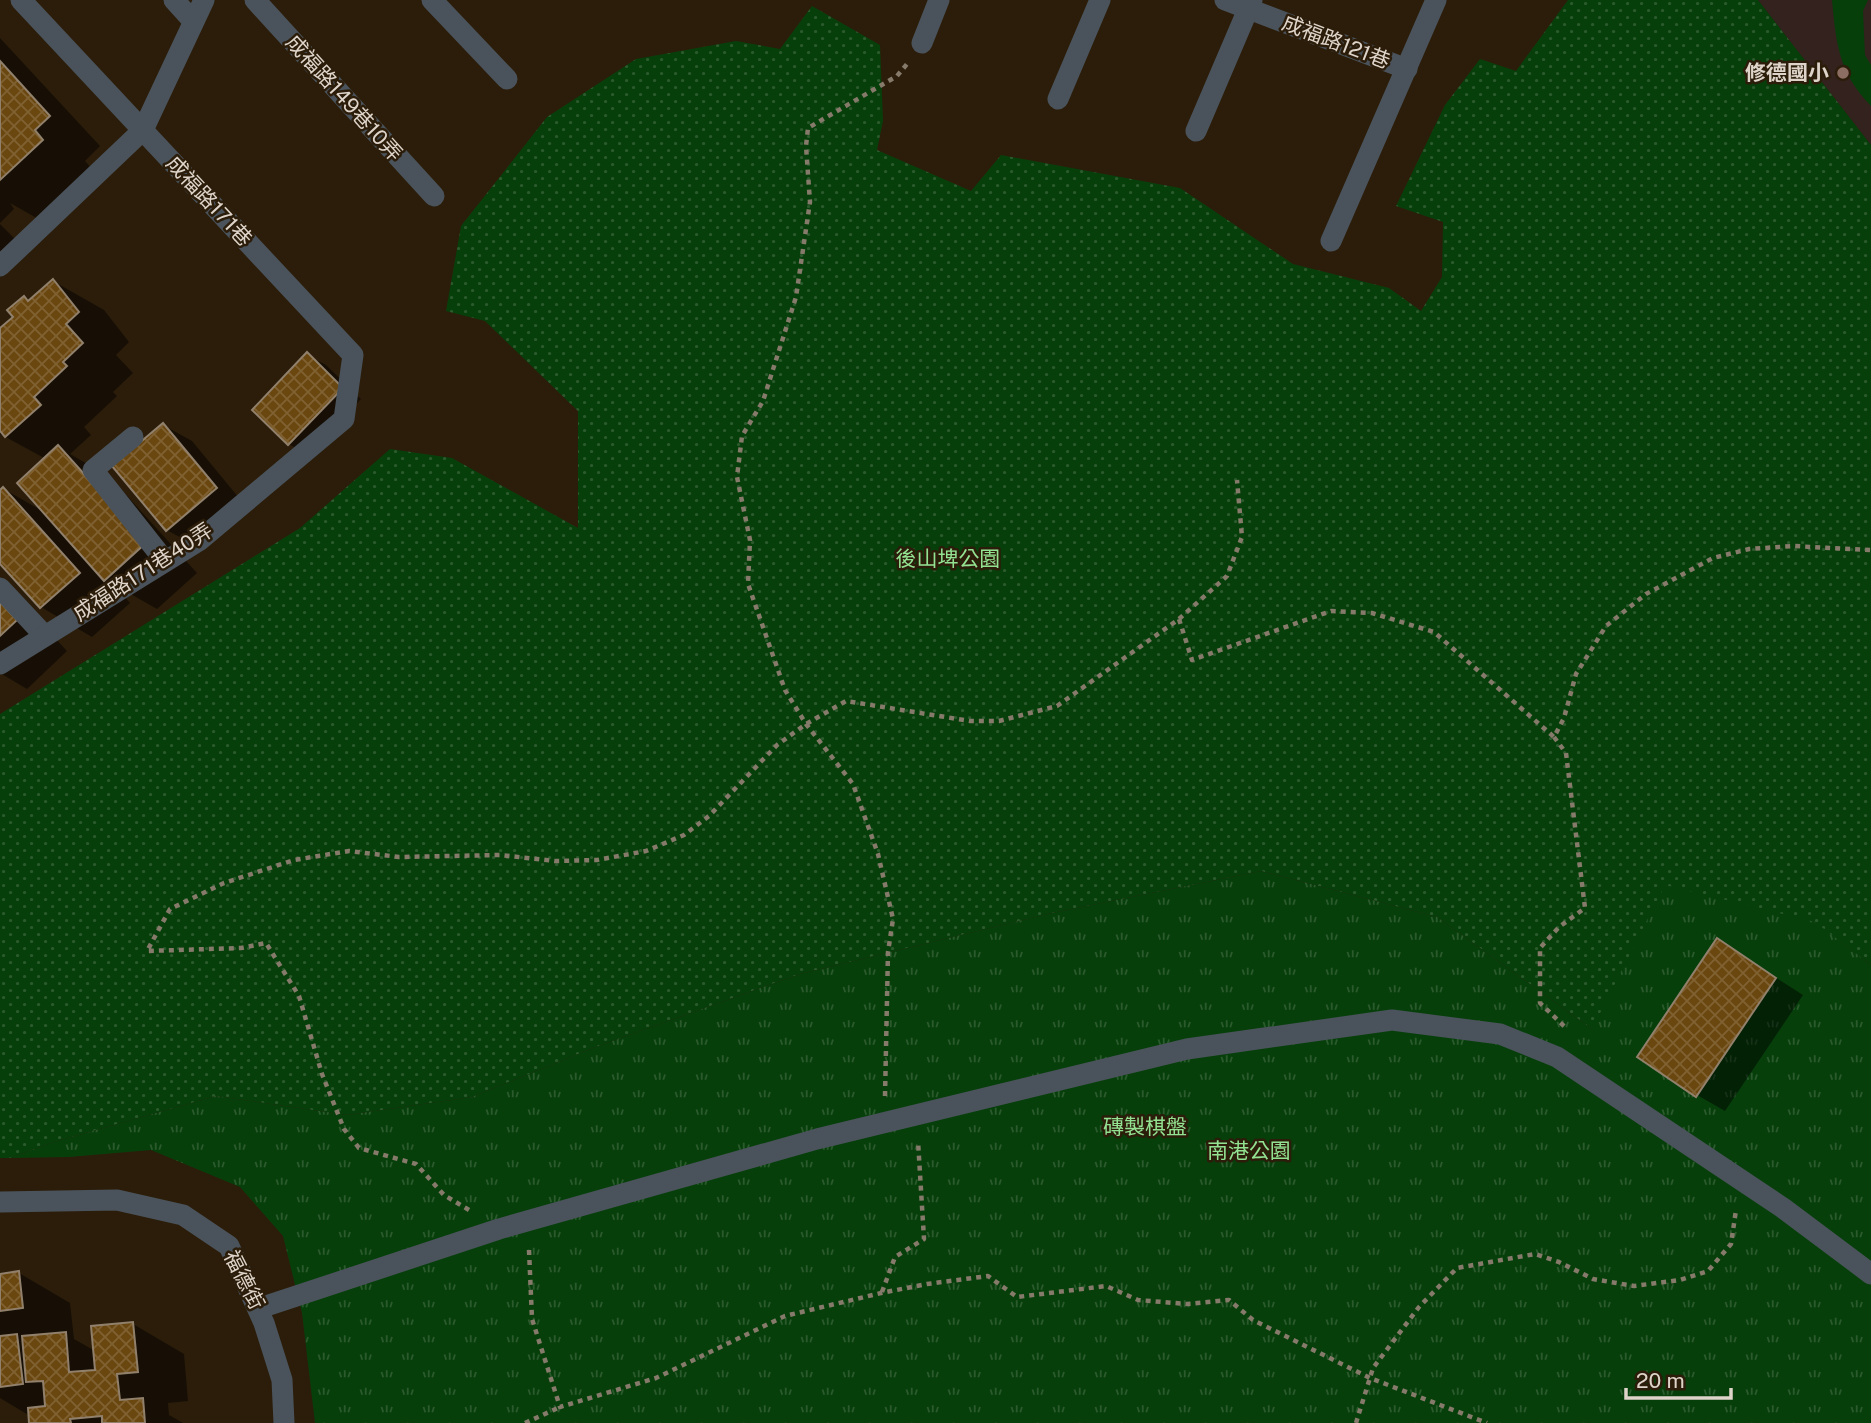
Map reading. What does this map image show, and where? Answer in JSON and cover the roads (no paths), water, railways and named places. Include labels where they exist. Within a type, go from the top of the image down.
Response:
[{"type":"street","name":"成福路171巷","points":[[21,0],[353,355],[344,419]]},
{"type":"street","points":[[174,0],[193,21]]},
{"type":"street","points":[[0,266],[142,130],[204,0]]},
{"type":"street","name":"成福路149巷10弄","points":[[255,0],[434,196]]},
{"type":"street","points":[[432,0],[507,79]]},
{"type":"street","points":[[922,43],[939,0]]},
{"type":"street","points":[[1058,99],[1100,0]]},
{"type":"street","name":"成福路121巷","points":[[1225,0],[1250,5],[1407,69]]},
{"type":"street","points":[[1331,240],[1436,0]]},
{"type":"street","points":[[1196,131],[1250,5]]},
{"type":"street","name":"成福路171巷40弄","points":[[0,664],[200,540],[344,419]]},
{"type":"street","points":[[134,437],[93,470],[165,561]]},
{"type":"street","points":[[0,588],[44,635]]},
{"type":"street","points":[[260,1308],[527,1221],[849,1131],[1187,1049],[1392,1020],[1500,1034],[1557,1057],[1748,1184],[1871,1274]]},
{"type":"street","name":"福德街","points":[[0,1202],[117,1199],[183,1215],[229,1246],[260,1308],[282,1380],[284,1423]]},
{"type":"place","name":"修德國小","points":[[1843,73]]},
{"type":"park label","name":"後山埤公園","points":[[948,559]]},
{"type":"park label","name":"磚製棋盤","points":[[1145,1127]]},
{"type":"park label","name":"南港公園","points":[[1249,1151]]}]
